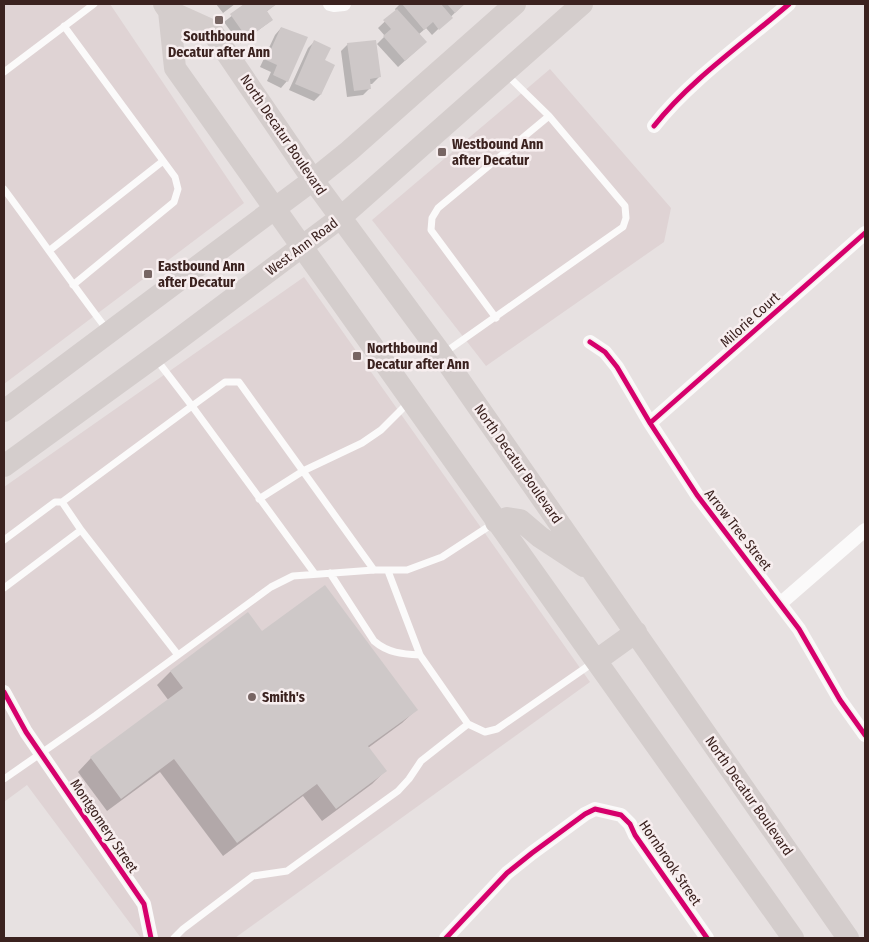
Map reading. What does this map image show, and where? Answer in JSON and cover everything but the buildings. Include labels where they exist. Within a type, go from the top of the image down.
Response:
[{"type":"main road","points":[[4,411],[313,180],[349,151],[515,4]]},
{"type":"main road","name":"West Ann Road","points":[[4,466],[340,218],[582,4]]},
{"type":"main road","name":"North Decatur Boulevard","points":[[167,7],[211,30],[313,180],[442,355],[848,938]]},
{"type":"main road","name":"North Decatur Boulevard","points":[[167,7],[175,68],[793,938]]},
{"type":"main road","points":[[496,522],[507,518],[520,520],[540,537],[595,574]]},
{"type":"main road","points":[[597,660],[636,632]]},
{"type":"street","points":[[654,126],[684,92],[788,4]]},
{"type":"street","name":"Milorie Court","points":[[650,423],[865,233]]},
{"type":"street","name":"Arrow Tree Street","points":[[590,342],[605,352],[617,367],[696,495],[781,603],[799,629],[840,700],[865,735]]},
{"type":"street","points":[[781,603],[865,530]]},
{"type":"street","name":"Montgomery Street","points":[[4,692],[26,732],[144,904],[151,938]]},
{"type":"street","name":"Montgomery Street","points":[[4,707],[26,732]]},
{"type":"street","name":"Hornbrook Street","points":[[446,938],[492,887],[532,852],[585,814],[595,809],[621,815],[630,824],[635,835],[707,938]]},
{"type":"lane","points":[[4,72],[94,4]]},
{"type":"lane","points":[[64,26],[175,177],[178,189],[174,202],[73,285]]},
{"type":"lane","points":[[442,355],[623,227],[626,218],[625,206],[549,116],[505,73]]},
{"type":"lane","points":[[496,318],[432,230],[432,218],[438,208],[549,116]]},
{"type":"lane","points":[[50,250],[163,161]]},
{"type":"lane","points":[[4,189],[110,333]]},
{"type":"lane","points":[[154,357],[192,406],[314,574]]},
{"type":"lane","points":[[4,540],[55,502],[62,502],[226,382],[239,382],[374,570]]},
{"type":"lane","points":[[259,499],[303,470],[362,443],[381,430],[410,401]]},
{"type":"lane","points":[[62,502],[81,530],[178,655]]},
{"type":"lane","points":[[4,779],[271,587],[293,576],[374,570],[407,570],[442,557],[496,522]]},
{"type":"lane","points":[[4,588],[81,530]]},
{"type":"lane","points":[[388,571],[420,656],[468,724],[485,732],[497,729],[597,660]]},
{"type":"lane","points":[[330,573],[374,641],[383,648],[396,653],[420,656]]},
{"type":"lane","points":[[174,938],[183,928],[253,876],[287,871],[390,796],[409,779],[421,761],[468,724]]},
{"type":"shaded area","points":[[4,4],[110,4],[244,203],[4,384]]},
{"type":"shaded area","points":[[550,69],[671,208],[664,242],[486,366],[372,220]]},
{"type":"shaded area","points":[[304,277],[590,682],[235,938],[141,938],[27,785],[4,802],[4,487]]},
{"type":"cycle path","points":[[654,126],[668,109],[701,77],[789,4]]},
{"type":"cycle path","points":[[650,423],[865,233]]},
{"type":"cycle path","points":[[590,342],[605,352],[617,367],[650,423],[697,495],[799,629],[840,700],[865,735]]},
{"type":"cycle path","points":[[4,692],[26,732],[144,904],[151,938]]},
{"type":"cycle path","points":[[446,938],[507,873],[585,814],[595,809],[621,815],[630,824],[635,835],[707,938]]},
{"type":"place","name":"Southbound Decatur after Ann","points":[[219,20]]},
{"type":"place","name":"Westbound Ann after Decatur","points":[[442,152]]},
{"type":"place","name":"Eastbound Ann after Decatur","points":[[148,274]]},
{"type":"place","name":"Northbound Decatur after Ann","points":[[357,356]]},
{"type":"place","name":"Smith's","points":[[252,697]]}]
